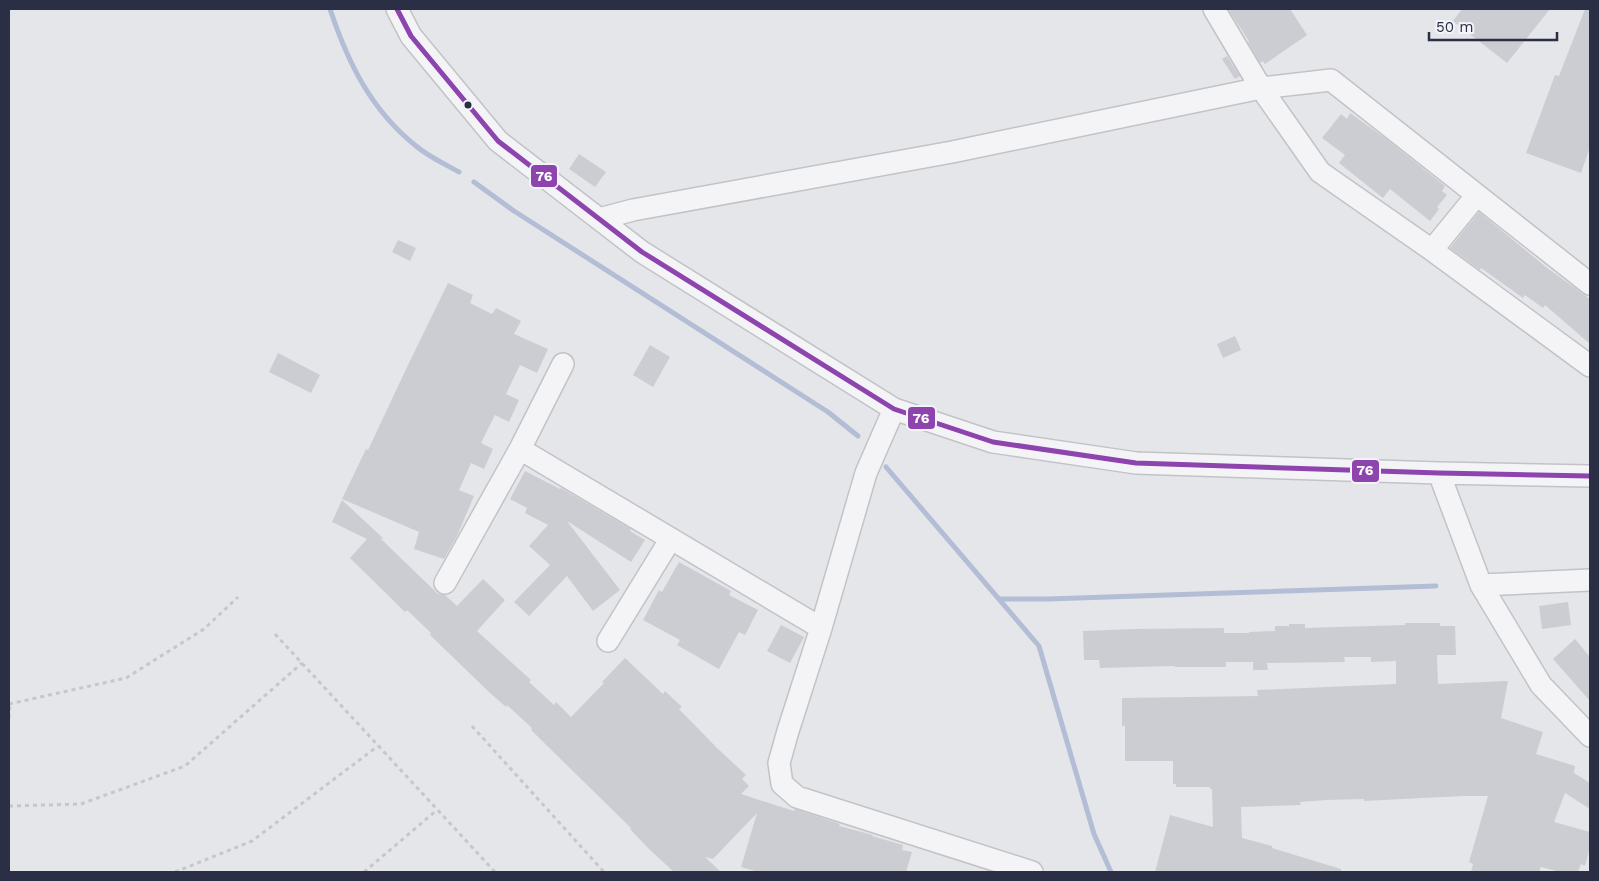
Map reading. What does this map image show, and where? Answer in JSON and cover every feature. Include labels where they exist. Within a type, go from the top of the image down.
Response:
[{"type":"street","points":[[397,9],[411,36],[498,141],[642,252],[894,409],[993,442],[1136,464],[1590,476]]},
{"type":"street","points":[[1214,9],[1261,88],[1320,172],[1432,250],[1590,366]]},
{"type":"street","points":[[599,219],[633,210],[952,152],[1261,88],[1331,80],[1590,284]]},
{"type":"street","points":[[1432,250],[1477,195]]},
{"type":"street","points":[[445,583],[520,449],[563,364]]},
{"type":"street","points":[[894,409],[866,473],[822,628],[788,731],[780,763],[782,784],[796,797],[1032,872]]},
{"type":"street","points":[[520,449],[670,540],[822,628]]},
{"type":"street","points":[[1439,473],[1481,585],[1541,686],[1590,736]]},
{"type":"street","points":[[608,642],[670,540]]},
{"type":"street","points":[[1481,585],[1590,580]]},
{"type":"path","points":[[9,718],[9,704],[126,678],[204,629],[238,597]]},
{"type":"path","points":[[275,634],[495,872]]},
{"type":"path","points":[[9,806],[81,804],[185,766],[302,663]]},
{"type":"path","points":[[472,726],[604,872]]},
{"type":"path","points":[[175,872],[252,841],[378,746]]},
{"type":"path","points":[[364,872],[437,810]]},
{"type":"building","points":[[1228,9],[1290,9],[1307,35],[1265,64],[1263,61],[1260,63],[1249,41]]},
{"type":"building","points":[[1462,9],[1550,9],[1507,63],[1453,21]]},
{"type":"building","points":[[1585,9],[1590,9],[1590,147],[1581,173],[1526,153],[1555,75],[1559,76]]},
{"type":"building","points":[[1227,56],[1240,76],[1235,79],[1222,59]]},
{"type":"building","points":[[1350,113],[1385,138],[1445,186],[1442,191],[1447,195],[1437,207],[1439,209],[1430,221],[1390,189],[1383,198],[1339,163],[1345,155],[1322,138],[1341,114],[1347,119]]},
{"type":"building","points":[[579,154],[606,172],[595,187],[569,169]]},
{"type":"building","points":[[1479,212],[1546,267],[1590,299],[1590,344],[1545,305],[1543,308],[1525,295],[1523,298],[1450,248]]},
{"type":"building","points":[[398,240],[416,248],[410,261],[392,252]]},
{"type":"building","points":[[448,283],[473,295],[470,303],[492,314],[496,308],[521,321],[514,334],[548,349],[537,373],[520,365],[506,394],[519,400],[509,422],[495,415],[481,443],[493,449],[484,469],[471,463],[459,490],[474,496],[457,536],[444,559],[414,549],[419,532],[342,499],[366,449],[368,450]]},
{"type":"building","points":[[1235,336],[1241,350],[1223,358],[1217,344]]},
{"type":"building","points":[[650,345],[670,357],[653,387],[633,375]]},
{"type":"building","points":[[278,353],[320,375],[311,393],[269,372]]},
{"type":"building","points":[[525,471],[561,488],[631,529],[630,531],[645,540],[631,562],[567,521],[620,590],[593,611],[567,576],[529,616],[514,602],[550,565],[529,546],[548,525],[525,513],[527,508],[510,499]]},
{"type":"building","points":[[342,500],[384,539],[380,538],[438,594],[445,595],[457,606],[483,579],[505,600],[477,631],[531,680],[529,682],[554,705],[556,702],[571,717],[625,658],[663,694],[665,691],[682,707],[679,709],[746,775],[742,779],[749,786],[741,794],[794,811],[795,809],[840,824],[839,826],[903,845],[902,850],[912,852],[906,872],[758,872],[741,867],[757,813],[713,859],[705,857],[721,872],[674,872],[531,730],[532,728],[507,705],[506,707],[489,692],[430,635],[431,633],[407,610],[405,612],[350,558],[367,539],[332,522]]},
{"type":"building","points":[[679,562],[731,591],[729,595],[758,610],[745,635],[739,632],[719,669],[677,645],[680,640],[643,620],[659,590],[662,592]]},
{"type":"building","points":[[1568,602],[1571,625],[1542,629],[1539,606]]},
{"type":"building","points":[[1405,623],[1440,623],[1440,626],[1455,626],[1456,655],[1437,655],[1438,684],[1508,681],[1501,718],[1543,732],[1536,754],[1575,766],[1574,773],[1590,783],[1590,809],[1565,793],[1554,822],[1590,832],[1590,847],[1585,866],[1581,864],[1578,872],[1560,872],[1541,867],[1539,872],[1471,872],[1473,864],[1469,862],[1488,796],[1463,796],[1364,801],[1364,799],[1326,800],[1300,802],[1301,805],[1241,807],[1242,838],[1341,869],[1341,872],[1155,872],[1170,815],[1213,827],[1212,789],[1210,787],[1176,787],[1176,784],[1173,784],[1173,761],[1125,761],[1125,726],[1122,726],[1122,698],[1258,696],[1257,690],[1396,684],[1396,661],[1371,662],[1371,657],[1344,657],[1345,662],[1267,663],[1268,670],[1253,670],[1253,662],[1226,662],[1226,667],[1100,668],[1099,660],[1084,660],[1083,631],[1224,628],[1224,633],[1249,633],[1275,631],[1275,626],[1289,626],[1289,624],[1305,624],[1305,628],[1405,625]]},
{"type":"building","points":[[781,625],[804,637],[790,663],[767,651]]},
{"type":"building","points":[[1575,639],[1590,657],[1590,701],[1553,659]]},
{"type":"waterway","points":[[330,9],[353,67],[386,117],[421,150],[459,172]]},
{"type":"waterway","points":[[474,182],[514,211],[828,412],[858,436]]},
{"type":"waterway","points":[[886,467],[1039,646],[1094,834],[1111,872]]},
{"type":"waterway","points":[[999,599],[1436,586]]},
{"type":"transit line","name":"76","points":[[397,9],[411,36],[498,141],[642,252],[894,409],[993,442],[1136,463],[1590,476]]}]
